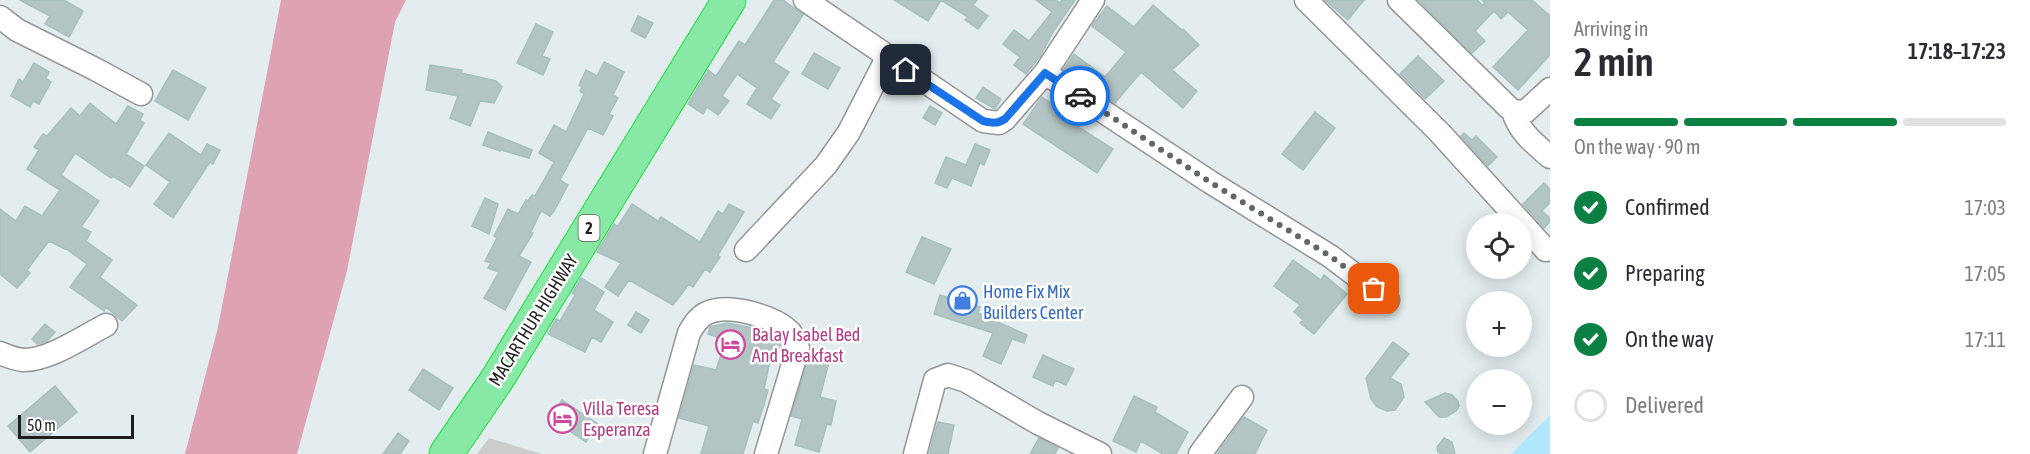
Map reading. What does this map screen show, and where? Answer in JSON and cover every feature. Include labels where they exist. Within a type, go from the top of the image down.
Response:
[{"type":"highway","name":"MACARTHUR HIGHWAY","points":[[446,454],[498,378],[729,0]]},
{"type":"street","points":[[805,0],[983,121],[991,123],[999,123],[1005,119],[1045,73],[1094,0]]},
{"type":"street","points":[[1306,0],[1440,133],[1546,250]]},
{"type":"street","points":[[1399,0],[1513,111],[1525,112],[1550,89]]},
{"type":"street","points":[[0,17],[16,30],[141,94]]},
{"type":"street","points":[[746,250],[826,165],[849,132],[888,58]]},
{"type":"street","points":[[1045,73],[1210,182],[1330,256],[1388,300]]},
{"type":"street","points":[[1513,111],[1523,133],[1550,157]]},
{"type":"street","points":[[656,454],[689,333],[695,323],[707,312],[721,310],[736,310],[766,317],[788,331],[798,348],[766,454]]},
{"type":"street","points":[[0,353],[19,360],[34,359],[106,325]]},
{"type":"street","points":[[915,454],[935,380],[948,375],[966,381],[1038,423],[1100,454]]},
{"type":"street","points":[[1200,454],[1242,397]]},
{"type":"shaded area","points":[[281,0],[406,0],[395,22],[347,271],[297,454],[185,454],[218,327]]},
{"type":"shaded area","points":[[489,438],[542,454],[477,454]]},
{"type":"sand","points":[[1550,415],[1550,454],[1511,454],[1532,435]]},
{"type":"building","points":[[20,0],[64,0],[83,11],[69,37],[45,24],[50,16]]},
{"type":"building","points":[[774,0],[783,0],[803,15],[773,62],[789,72],[771,99],[780,105],[771,119],[747,104],[757,88],[737,74],[722,96],[729,101],[718,115],[707,107],[703,114],[688,104],[708,70],[716,76],[739,41],[745,45]]},
{"type":"building","points":[[894,0],[941,0],[928,21]]},
{"type":"building","points":[[941,0],[977,0],[973,5],[988,16],[978,29],[965,20],[968,17]]},
{"type":"building","points":[[1036,0],[1056,0],[1060,3],[1062,0],[1075,0],[1053,32],[1041,55],[1026,74],[1014,65],[1020,57],[1003,44],[1014,30],[1029,41],[1052,12]]},
{"type":"building","points":[[1325,0],[1364,0],[1348,20]]},
{"type":"building","points":[[1418,0],[1477,0],[1482,5],[1485,3],[1482,0],[1532,0],[1550,16],[1550,55],[1518,90],[1493,67],[1528,30],[1508,12],[1501,19],[1494,11],[1475,31],[1485,41],[1472,53]]},
{"type":"building","points":[[1153,5],[1199,45],[1172,70],[1197,91],[1183,108],[1141,72],[1115,103],[1064,69],[1074,54],[1105,77],[1126,52],[1092,26],[1107,6],[1134,27]]},
{"type":"building","points":[[638,16],[653,23],[645,38],[631,31]]},
{"type":"building","points":[[536,24],[553,32],[542,56],[550,59],[543,75],[517,63]]},
{"type":"building","points":[[814,53],[840,68],[828,89],[802,74]]},
{"type":"building","points":[[1418,56],[1444,81],[1425,99],[1400,74]]},
{"type":"building","points":[[604,62],[624,72],[613,95],[618,98],[609,114],[613,116],[603,135],[588,128],[560,180],[568,185],[554,211],[550,216],[541,211],[531,232],[533,233],[519,256],[531,262],[505,310],[484,298],[499,272],[488,268],[491,263],[485,261],[497,238],[494,236],[508,209],[518,214],[526,200],[528,201],[532,195],[535,196],[554,162],[539,153],[554,125],[566,132],[584,94],[580,91],[582,87],[579,85],[586,70],[597,76]]},
{"type":"building","points":[[34,63],[49,72],[46,78],[51,82],[39,104],[33,101],[30,107],[11,96],[19,79],[23,82]]},
{"type":"building","points":[[430,65],[462,70],[461,73],[496,81],[502,87],[494,103],[480,101],[470,126],[450,118],[458,96],[426,90]]},
{"type":"building","points":[[173,70],[206,88],[188,120],[155,101]]},
{"type":"building","points":[[983,87],[1001,99],[995,109],[976,98]]},
{"type":"building","points":[[1042,97],[1069,115],[1066,119],[1113,149],[1097,173],[1023,124]]},
{"type":"building","points":[[90,103],[116,124],[128,106],[143,114],[140,120],[144,123],[126,154],[144,166],[130,187],[113,176],[111,178],[75,153],[61,175],[99,201],[81,227],[91,232],[86,241],[112,260],[100,277],[137,305],[122,321],[106,307],[104,311],[70,287],[87,264],[65,248],[49,241],[27,270],[30,273],[17,288],[0,274],[0,209],[16,221],[25,206],[42,216],[60,190],[27,169],[39,150],[34,147],[43,134],[47,136],[71,108],[80,116]]},
{"type":"building","points":[[930,106],[942,113],[935,125],[923,118]]},
{"type":"building","points":[[1315,112],[1335,128],[1303,170],[1282,154]]},
{"type":"building","points":[[488,132],[532,150],[529,158],[483,145]]},
{"type":"building","points":[[169,133],[201,155],[207,144],[220,150],[213,164],[210,162],[173,218],[154,204],[170,182],[146,165]]},
{"type":"building","points":[[1464,133],[1472,140],[1476,136],[1497,157],[1488,166],[1461,136]]},
{"type":"building","points":[[975,144],[990,150],[984,165],[980,163],[971,186],[952,178],[947,188],[935,183],[946,157],[966,165]]},
{"type":"building","points":[[1544,183],[1550,189],[1550,202],[1542,211],[1550,218],[1550,222],[1544,228],[1523,204]]},
{"type":"building","points":[[485,198],[498,204],[489,234],[472,226]]},
{"type":"building","points":[[632,204],[658,221],[661,217],[700,242],[718,211],[723,214],[729,204],[744,212],[710,272],[705,269],[693,287],[689,284],[673,305],[629,280],[618,296],[605,287],[621,263],[597,252],[614,224],[618,226]]},
{"type":"building","points":[[922,237],[951,249],[934,284],[906,272]]},
{"type":"building","points":[[1293,260],[1321,280],[1324,275],[1347,294],[1314,334],[1300,323],[1303,320],[1294,312],[1300,305],[1274,286]]},
{"type":"building","points":[[581,278],[604,292],[594,310],[613,322],[601,342],[592,337],[585,352],[548,334],[556,319],[560,321],[575,295],[572,293]]},
{"type":"building","points":[[940,295],[980,307],[978,313],[1027,335],[1024,343],[1012,339],[1001,364],[983,356],[993,333],[934,314]]},
{"type":"building","points":[[636,312],[649,320],[641,333],[628,325]]},
{"type":"building","points":[[727,323],[758,329],[778,340],[782,345],[779,358],[771,356],[764,389],[768,390],[764,405],[758,423],[753,421],[743,454],[701,454],[709,426],[679,418],[694,365],[716,370],[726,340],[708,334],[710,327]]},
{"type":"building","points":[[45,324],[55,332],[47,341],[37,344],[32,339]]},
{"type":"building","points":[[1393,342],[1409,354],[1390,378],[1401,384],[1404,397],[1395,410],[1387,411],[1377,407],[1371,399],[1366,378]]},
{"type":"building","points":[[1043,355],[1074,369],[1066,385],[1055,380],[1053,386],[1033,377]]},
{"type":"building","points":[[809,357],[829,362],[820,397],[836,401],[831,425],[827,424],[819,452],[795,445],[802,419],[791,416]]},
{"type":"building","points":[[423,369],[453,388],[439,410],[409,390]]},
{"type":"building","points":[[55,386],[77,412],[30,452],[8,426]]},
{"type":"building","points":[[1445,393],[1452,395],[1458,401],[1459,406],[1456,411],[1446,417],[1439,417],[1425,402]]},
{"type":"building","points":[[1134,396],[1157,407],[1155,412],[1188,432],[1176,454],[1163,454],[1141,441],[1136,452],[1113,441]]},
{"type":"building","points":[[562,400],[598,424],[586,442],[550,418]]},
{"type":"building","points":[[1244,417],[1267,430],[1255,454],[1217,454]]},
{"type":"building","points":[[938,422],[954,425],[948,454],[929,454]]},
{"type":"building","points":[[398,433],[409,441],[400,454],[383,454]]},
{"type":"building","points":[[1039,438],[1058,448],[1055,454],[1030,454]]},
{"type":"building","points":[[1444,438],[1452,442],[1455,454],[1438,452],[1437,447]]},
{"type":"way so far","points":[[1080,96],[1210,182],[1330,256],[1374,289]]},
{"type":"place","name":"Home Fix Mix Builders Center","points":[[962,301]]},
{"type":"place","name":"Balay Isabel Bed And Breakfast","points":[[731,344]]},
{"type":"place","name":"Villa Teresa Esperanza","points":[[562,418]]},
{"type":"route","points":[[906,70],[983,121],[991,123],[999,123],[1005,119],[1045,73],[1080,96]]}]
